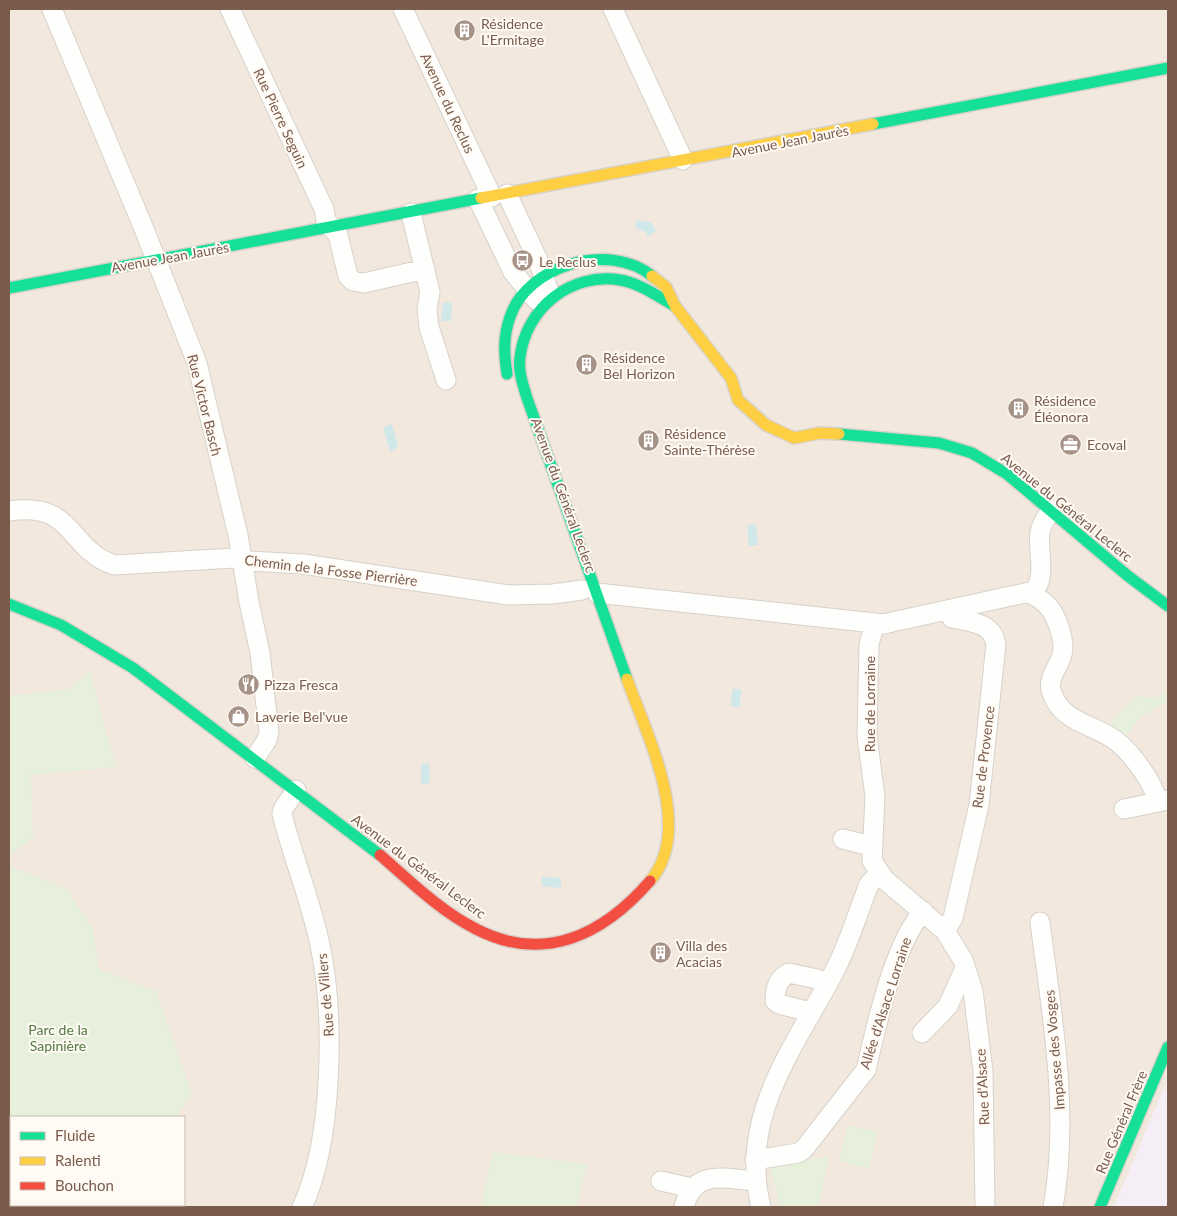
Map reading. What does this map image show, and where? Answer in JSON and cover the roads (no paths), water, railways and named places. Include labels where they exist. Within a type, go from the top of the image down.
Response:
[{"type":"main road","name":"Avenue Jean Jaurès","points":[[9,288],[1168,68]]},
{"type":"main road","name":"Avenue du Général Leclerc","points":[[511,390],[503,351],[506,328],[515,306],[527,291],[544,277],[578,260],[602,258],[632,264],[666,286],[675,306],[731,378],[738,400],[766,425],[794,438],[820,433],[910,440],[959,448],[994,465],[1051,510],[1122,571],[1168,606]]},
{"type":"main road","name":"Avenue du Général Leclerc","points":[[9,604],[58,623],[106,650],[255,758],[465,922],[504,940],[546,944],[575,938],[599,927],[631,902],[646,882],[661,867],[670,830],[667,801],[650,744],[586,591],[527,398],[520,372],[520,358],[524,335],[535,315],[547,302],[578,282],[606,279],[634,284],[675,306]]},
{"type":"main road","name":"Avenue du Général Leclerc","points":[[731,378],[745,386]]},
{"type":"main road","name":"Avenue du Général Leclerc","points":[[805,425],[820,433]]},
{"type":"main road","points":[[646,882],[649,856]]},
{"type":"main road","name":"Rue Général Frère","points":[[1100,1207],[1168,1047]]},
{"type":"street","name":"Rue Victor Basch","points":[[52,9],[197,363],[214,432],[216,448],[226,479],[260,652],[269,724],[267,740],[255,758]]},
{"type":"street","name":"Rue Pierre Seguin","points":[[230,9],[324,209],[326,222],[332,228]]},
{"type":"street","name":"Avenue du Reclus","points":[[403,9],[492,197],[544,277],[547,302]]},
{"type":"street","points":[[613,9],[683,160]]},
{"type":"street","name":"Avenue du Reclus","points":[[492,197],[513,272],[527,291],[547,302]]},
{"type":"street","points":[[412,213],[430,292],[427,317],[446,380]]},
{"type":"street","points":[[332,228],[338,235],[348,276],[353,282],[364,283],[425,270]]},
{"type":"street","name":"Chemin de la Fosse Pierrière","points":[[9,510],[37,509],[50,512],[68,527],[96,557],[114,565],[234,558],[303,564],[509,595],[586,591]]},
{"type":"street","points":[[586,591],[875,623],[892,622],[1031,593],[1039,584],[1040,531],[1051,510]]},
{"type":"street","points":[[1031,593],[1050,609],[1063,644],[1062,656],[1051,682],[1055,699],[1063,709],[1080,723],[1116,740],[1163,801],[1124,809]]},
{"type":"street","name":"Rue de Provence","points":[[945,931],[952,918],[979,805],[996,644],[991,631],[983,625],[952,618],[949,610]]},
{"type":"street","name":"Rue de Lorraine","points":[[875,623],[869,644],[867,749],[875,806],[871,846],[872,861],[879,874]]},
{"type":"street","name":"Rue de Villers","points":[[296,790],[283,809],[282,814],[320,946],[329,1054],[324,1121],[313,1181],[302,1207]]},
{"type":"street","points":[[843,840],[871,846]]},
{"type":"street","points":[[761,1207],[755,1181],[755,1160],[760,1131],[773,1085],[786,1055],[835,971],[869,884],[879,874]]},
{"type":"street","name":"Rue d'Alsace","points":[[879,874],[945,931],[954,944],[973,991],[983,1071],[985,1207]]},
{"type":"street","name":"Allée d'Alsace Lorraine","points":[[755,1160],[798,1153],[804,1149],[862,1076],[866,1070],[877,1022],[906,934],[923,911]]},
{"type":"street","name":"Impasse des Vosges","points":[[1040,922],[1051,1010],[1061,1117],[1058,1179],[1053,1207]]},
{"type":"street","points":[[922,1033],[948,1006],[965,968]]},
{"type":"street","points":[[810,1012],[778,1004],[775,1001],[777,986],[782,978],[789,973],[817,979],[826,985]]},
{"type":"street","points":[[684,1207],[692,1188],[702,1182],[719,1178],[755,1181]]},
{"type":"street","points":[[661,1181],[692,1188]]},
{"type":"water","points":[[637,220],[650,222],[655,228],[655,232],[648,237],[646,232],[637,229],[635,224]]},
{"type":"water","points":[[443,302],[452,303],[451,321],[441,321]]},
{"type":"water","points":[[392,424],[398,447],[390,452],[383,427]]},
{"type":"water","points":[[756,524],[758,545],[749,546],[747,525]]},
{"type":"water","points":[[732,689],[741,689],[740,707],[731,707]]},
{"type":"water","points":[[429,763],[430,783],[421,784],[421,764]]},
{"type":"water","points":[[542,877],[561,878],[561,888],[542,886]]},
{"type":"place","name":"Résidence L'Ermitage","points":[[465,31]]},
{"type":"place","name":"Le Reclus","points":[[523,261]]},
{"type":"place","name":"Résidence Bel Horizon","points":[[587,365]]},
{"type":"place","name":"Résidence Éléonora","points":[[1018,408]]},
{"type":"place","name":"Résidence Sainte-Thérèse","points":[[648,441]]},
{"type":"place","name":"Ecoval","points":[[1071,444]]},
{"type":"place","name":"Pizza Fresca","points":[[248,684]]},
{"type":"place","name":"Laverie Bel'vue","points":[[239,716]]},
{"type":"place","name":"Villa des Acacias","points":[[660,953]]},
{"type":"park label","name":"Parc de la Sapinière","points":[[58,1038]]}]
